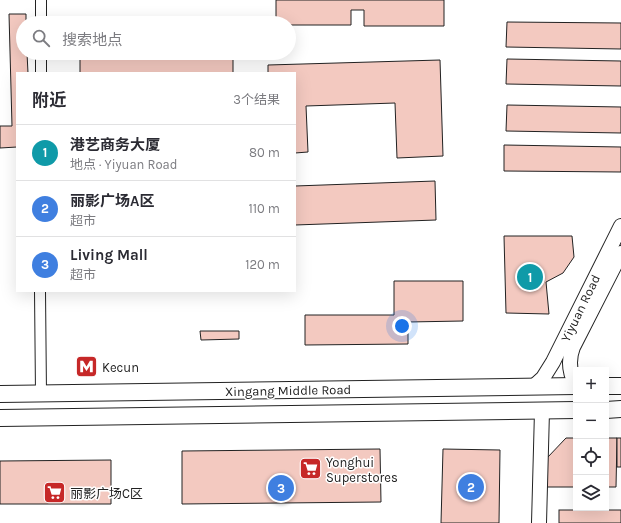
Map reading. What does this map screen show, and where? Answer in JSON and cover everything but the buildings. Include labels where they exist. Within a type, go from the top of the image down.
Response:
[{"type":"main road","name":"Xingang Middle Road","points":[[0,394],[573,386]]},
{"type":"main road","points":[[609,386],[621,386]]},
{"type":"main road","points":[[609,410],[621,409]]},
{"type":"main road","name":"Xingang Middle Road","points":[[0,418],[573,410]]},
{"type":"street","points":[[41,0],[41,16]]},
{"type":"street","points":[[41,60],[41,72]]},
{"type":"street","name":"Yiyuan Road","points":[[533,387],[543,378],[553,362],[621,226]]},
{"type":"street","name":"Yiyuan Road","points":[[573,378],[570,371],[570,357],[573,347],[621,253]]},
{"type":"street","points":[[40,292],[41,394]]},
{"type":"street","points":[[539,523],[542,411]]},
{"type":"place","name":"港艺商务大厦","points":[[530,277]]},
{"type":"place","name":"Kecun","points":[[87,367]]},
{"type":"place","name":"Yonghui Superstores","points":[[310,469]]},
{"type":"place","name":"丽影广场A区","points":[[471,487]]},
{"type":"place","name":"Living Mall","points":[[281,488]]},
{"type":"place","name":"丽影广场C区","points":[[55,493]]}]
